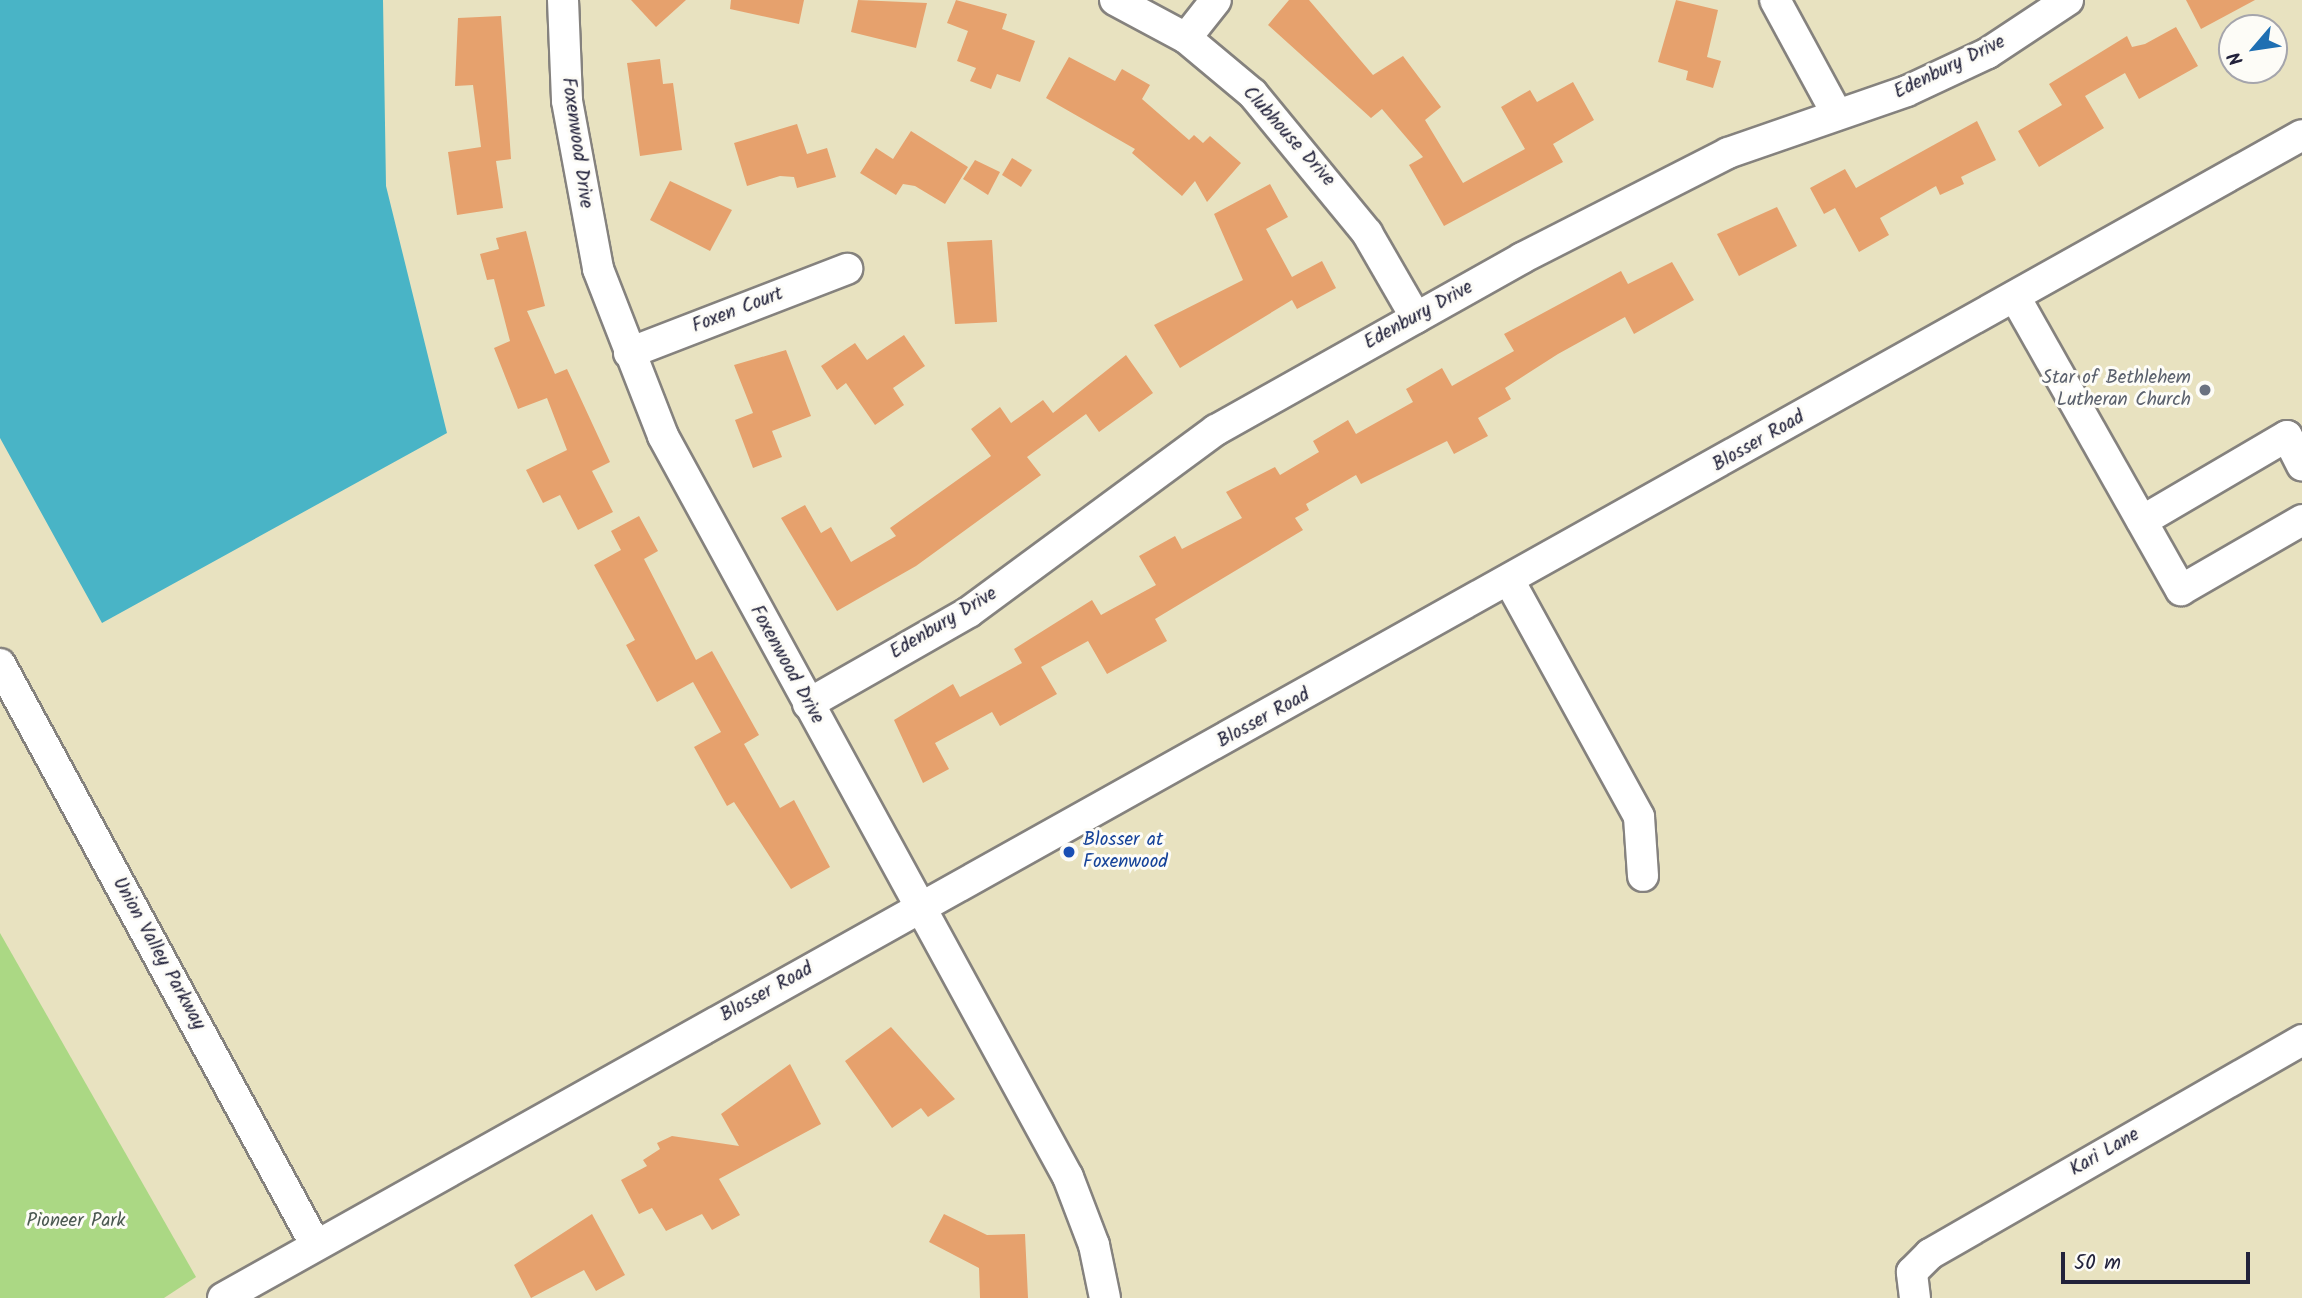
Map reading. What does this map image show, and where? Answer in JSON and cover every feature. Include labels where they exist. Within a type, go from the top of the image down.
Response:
[{"type":"street","name":"Foxenwood Drive","points":[[563,0],[577,175],[598,268],[663,436],[919,909],[1068,1177],[1094,1245],[1105,1298]]},
{"type":"street","name":"Clubhouse Drive","points":[[1115,0],[1186,38],[1253,94],[1311,157],[1367,233],[1416,318]]},
{"type":"street","points":[[1186,38],[1216,0]]},
{"type":"street","points":[[1775,0],[1838,114]]},
{"type":"street","name":"Edenbury Drive","points":[[808,704],[969,612],[1216,430],[1416,318],[1631,199],[1728,153],[1908,91],[1988,53],[2068,0]]},
{"type":"street","name":"Blosser Road","points":[[223,1298],[315,1244],[1510,582],[2015,297],[2300,140]]},
{"type":"street","name":"Foxen Court","points":[[629,353],[847,269]]},
{"type":"street","points":[[2015,297],[2181,590],[2302,520]]},
{"type":"street","points":[[2142,521],[2287,436],[2302,465]]},
{"type":"street","points":[[1510,582],[1639,817],[1643,876]]},
{"type":"street","name":"Union Valley Parkway","points":[[0,664],[315,1244]]},
{"type":"street","name":"Kari Lane","points":[[1914,1285],[1930,1254],[2302,1040]]},
{"type":"green space","name":"Pioneer Park","points":[[0,933],[196,1277],[164,1298],[0,1298]]},
{"type":"water","points":[[0,0],[383,0],[386,186],[447,433],[102,623],[0,438]]},
{"type":"building","points":[[631,0],[686,0],[656,27]]},
{"type":"building","points":[[731,0],[804,0],[799,24],[730,9]]},
{"type":"building","points":[[858,0],[927,3],[916,48],[851,32]]},
{"type":"building","points":[[956,0],[1007,14],[1002,29],[1035,41],[1020,82],[997,74],[991,89],[970,81],[976,68],[957,61],[968,31],[947,23]]},
{"type":"building","points":[[1289,0],[1309,0],[1373,75],[1403,56],[1441,107],[1425,120],[1463,183],[1525,149],[1501,107],[1530,90],[1537,102],[1573,82],[1594,120],[1553,144],[1563,162],[1444,226],[1409,165],[1423,157],[1382,109],[1371,118],[1268,25]]},
{"type":"building","points":[[1676,0],[1718,10],[1707,57],[1721,61],[1713,88],[1686,80],[1688,71],[1658,62]]},
{"type":"building","points":[[2186,0],[2255,0],[2229,14],[2218,14],[2218,20],[2201,29]]},
{"type":"building","points":[[501,16],[511,159],[496,161],[503,208],[457,215],[448,152],[481,147],[473,85],[455,86],[458,18]]},
{"type":"building","points":[[2176,27],[2198,66],[2139,99],[2125,73],[2085,96],[2104,128],[2039,167],[2018,131],[2062,105],[2049,84],[2127,36],[2132,47],[2145,44]]},
{"type":"building","points":[[1069,57],[1115,81],[1122,69],[1150,85],[1142,99],[1189,140],[1194,135],[1203,143],[1210,136],[1241,163],[1207,202],[1195,181],[1182,196],[1132,153],[1135,149],[1046,98]]},
{"type":"building","points":[[660,59],[663,84],[673,83],[682,150],[640,156],[627,63]]},
{"type":"building","points":[[1977,121],[1996,160],[1961,177],[1964,184],[1940,195],[1936,186],[1880,218],[1889,235],[1859,252],[1835,208],[1824,214],[1810,188],[1845,169],[1856,188]]},
{"type":"building","points":[[797,124],[807,154],[827,148],[836,177],[797,188],[794,177],[780,176],[747,186],[734,143]]},
{"type":"building","points":[[911,131],[968,167],[945,204],[915,186],[903,184],[896,195],[860,173],[876,148],[893,159]]},
{"type":"building","points":[[1012,158],[1032,170],[1021,187],[1002,175]]},
{"type":"building","points":[[975,160],[1000,172],[988,195],[963,179]]},
{"type":"building","points":[[670,181],[732,210],[710,251],[650,220]]},
{"type":"building","points":[[1270,184],[1288,217],[1266,229],[1292,277],[1322,261],[1336,288],[1297,309],[1292,300],[1180,368],[1154,325],[1243,280],[1214,214]]},
{"type":"building","points":[[1777,207],[1797,246],[1739,276],[1717,234]]},
{"type":"building","points":[[526,231],[545,306],[527,311],[555,374],[567,369],[610,462],[592,471],[613,512],[578,530],[560,495],[543,503],[526,470],[567,450],[547,398],[518,409],[494,348],[510,341],[494,279],[487,280],[480,254],[499,249],[496,238]]},
{"type":"building","points":[[992,240],[997,322],[955,324],[947,242]]},
{"type":"building","points":[[1672,262],[1694,300],[1634,334],[1625,317],[1558,354],[1505,388],[1511,399],[1478,418],[1488,436],[1454,454],[1447,441],[1361,484],[1356,475],[1306,504],[1309,510],[1295,518],[1303,530],[1155,619],[1167,641],[1107,674],[1088,641],[1041,667],[1057,694],[1000,726],[992,712],[935,743],[949,769],[923,783],[894,720],[953,684],[960,697],[1022,663],[1014,649],[1092,600],[1101,615],[1156,585],[1139,556],[1175,536],[1182,549],[1242,518],[1226,492],[1275,467],[1280,475],[1319,452],[1313,441],[1348,420],[1356,434],[1413,402],[1406,389],[1442,368],[1452,386],[1514,351],[1504,334],[1621,271],[1628,284]]},
{"type":"building","points":[[904,335],[925,366],[893,388],[904,405],[875,425],[846,383],[837,390],[821,366],[855,343],[867,360]]},
{"type":"building","points":[[786,350],[811,416],[772,431],[782,457],[753,468],[735,420],[753,413],[734,365]]},
{"type":"building","points":[[1126,355],[1153,393],[1099,432],[1086,414],[1027,457],[1041,475],[916,566],[837,611],[781,518],[805,505],[821,533],[831,527],[851,562],[896,536],[890,528],[991,456],[971,429],[1000,407],[1011,423],[1043,400],[1053,413]]},
{"type":"building","points":[[639,516],[658,551],[644,559],[696,660],[712,651],[759,735],[744,744],[780,808],[794,800],[830,867],[791,889],[734,802],[727,806],[694,747],[721,732],[693,682],[657,702],[626,645],[635,640],[594,565],[621,550],[611,531]]},
{"type":"building","points":[[891,1027],[955,1099],[928,1117],[921,1108],[892,1128],[845,1061]]},
{"type":"building","points":[[790,1064],[821,1124],[719,1179],[740,1215],[712,1230],[702,1214],[666,1231],[652,1208],[639,1214],[621,1180],[647,1166],[643,1160],[660,1149],[657,1143],[672,1136],[739,1146],[721,1114]]},
{"type":"building","points":[[592,1214],[625,1275],[596,1291],[584,1270],[531,1298],[514,1265]]},
{"type":"building","points":[[944,1214],[987,1235],[1025,1234],[1028,1298],[980,1298],[979,1268],[929,1242]]},
{"type":"place","name":"Star of Bethlehem Lutheran Church","points":[[2205,390]]},
{"type":"place","name":"Blosser at Foxenwood","points":[[1069,852]]}]
